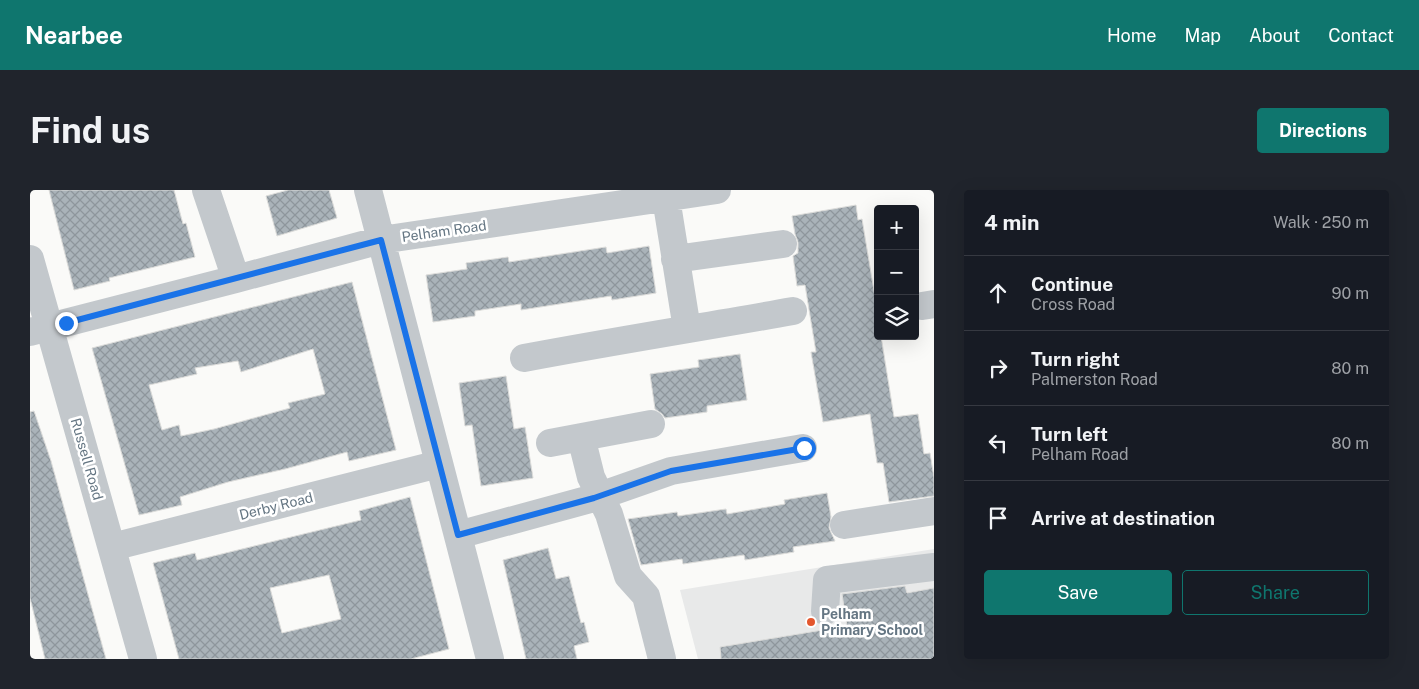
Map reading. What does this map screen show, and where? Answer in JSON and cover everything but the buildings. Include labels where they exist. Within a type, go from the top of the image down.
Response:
[{"type":"street","points":[[206,190],[236,279]]},
{"type":"street","points":[[368,190],[490,659]]},
{"type":"street","name":"Pelham Road","points":[[40,330],[381,240],[717,190]]},
{"type":"street","points":[[666,198],[687,329]]},
{"type":"street","points":[[675,259],[783,244]]},
{"type":"street","name":"Russell Road","points":[[30,259],[40,330],[112,547],[143,659]]},
{"type":"street","points":[[524,358],[650,334],[793,311]]},
{"type":"street","points":[[550,443],[651,424]]},
{"type":"street","points":[[581,437],[591,477],[609,514],[628,576],[646,596],[662,659]]},
{"type":"street","points":[[458,535],[601,496],[671,471],[804,448]]},
{"type":"street","name":"Derby Road","points":[[112,547],[439,464]]},
{"type":"street","points":[[844,525],[934,511]]},
{"type":"street","points":[[825,611],[827,580],[934,567]]},
{"type":"shaded area","name":"Pelham Primary School","points":[[934,549],[934,659],[698,659],[680,590]]},
{"type":"place","name":"Pelham Primary School","points":[[811,622]]},
{"type":"route","points":[[66,323],[381,240],[458,535],[601,496],[671,471],[804,448]]}]
